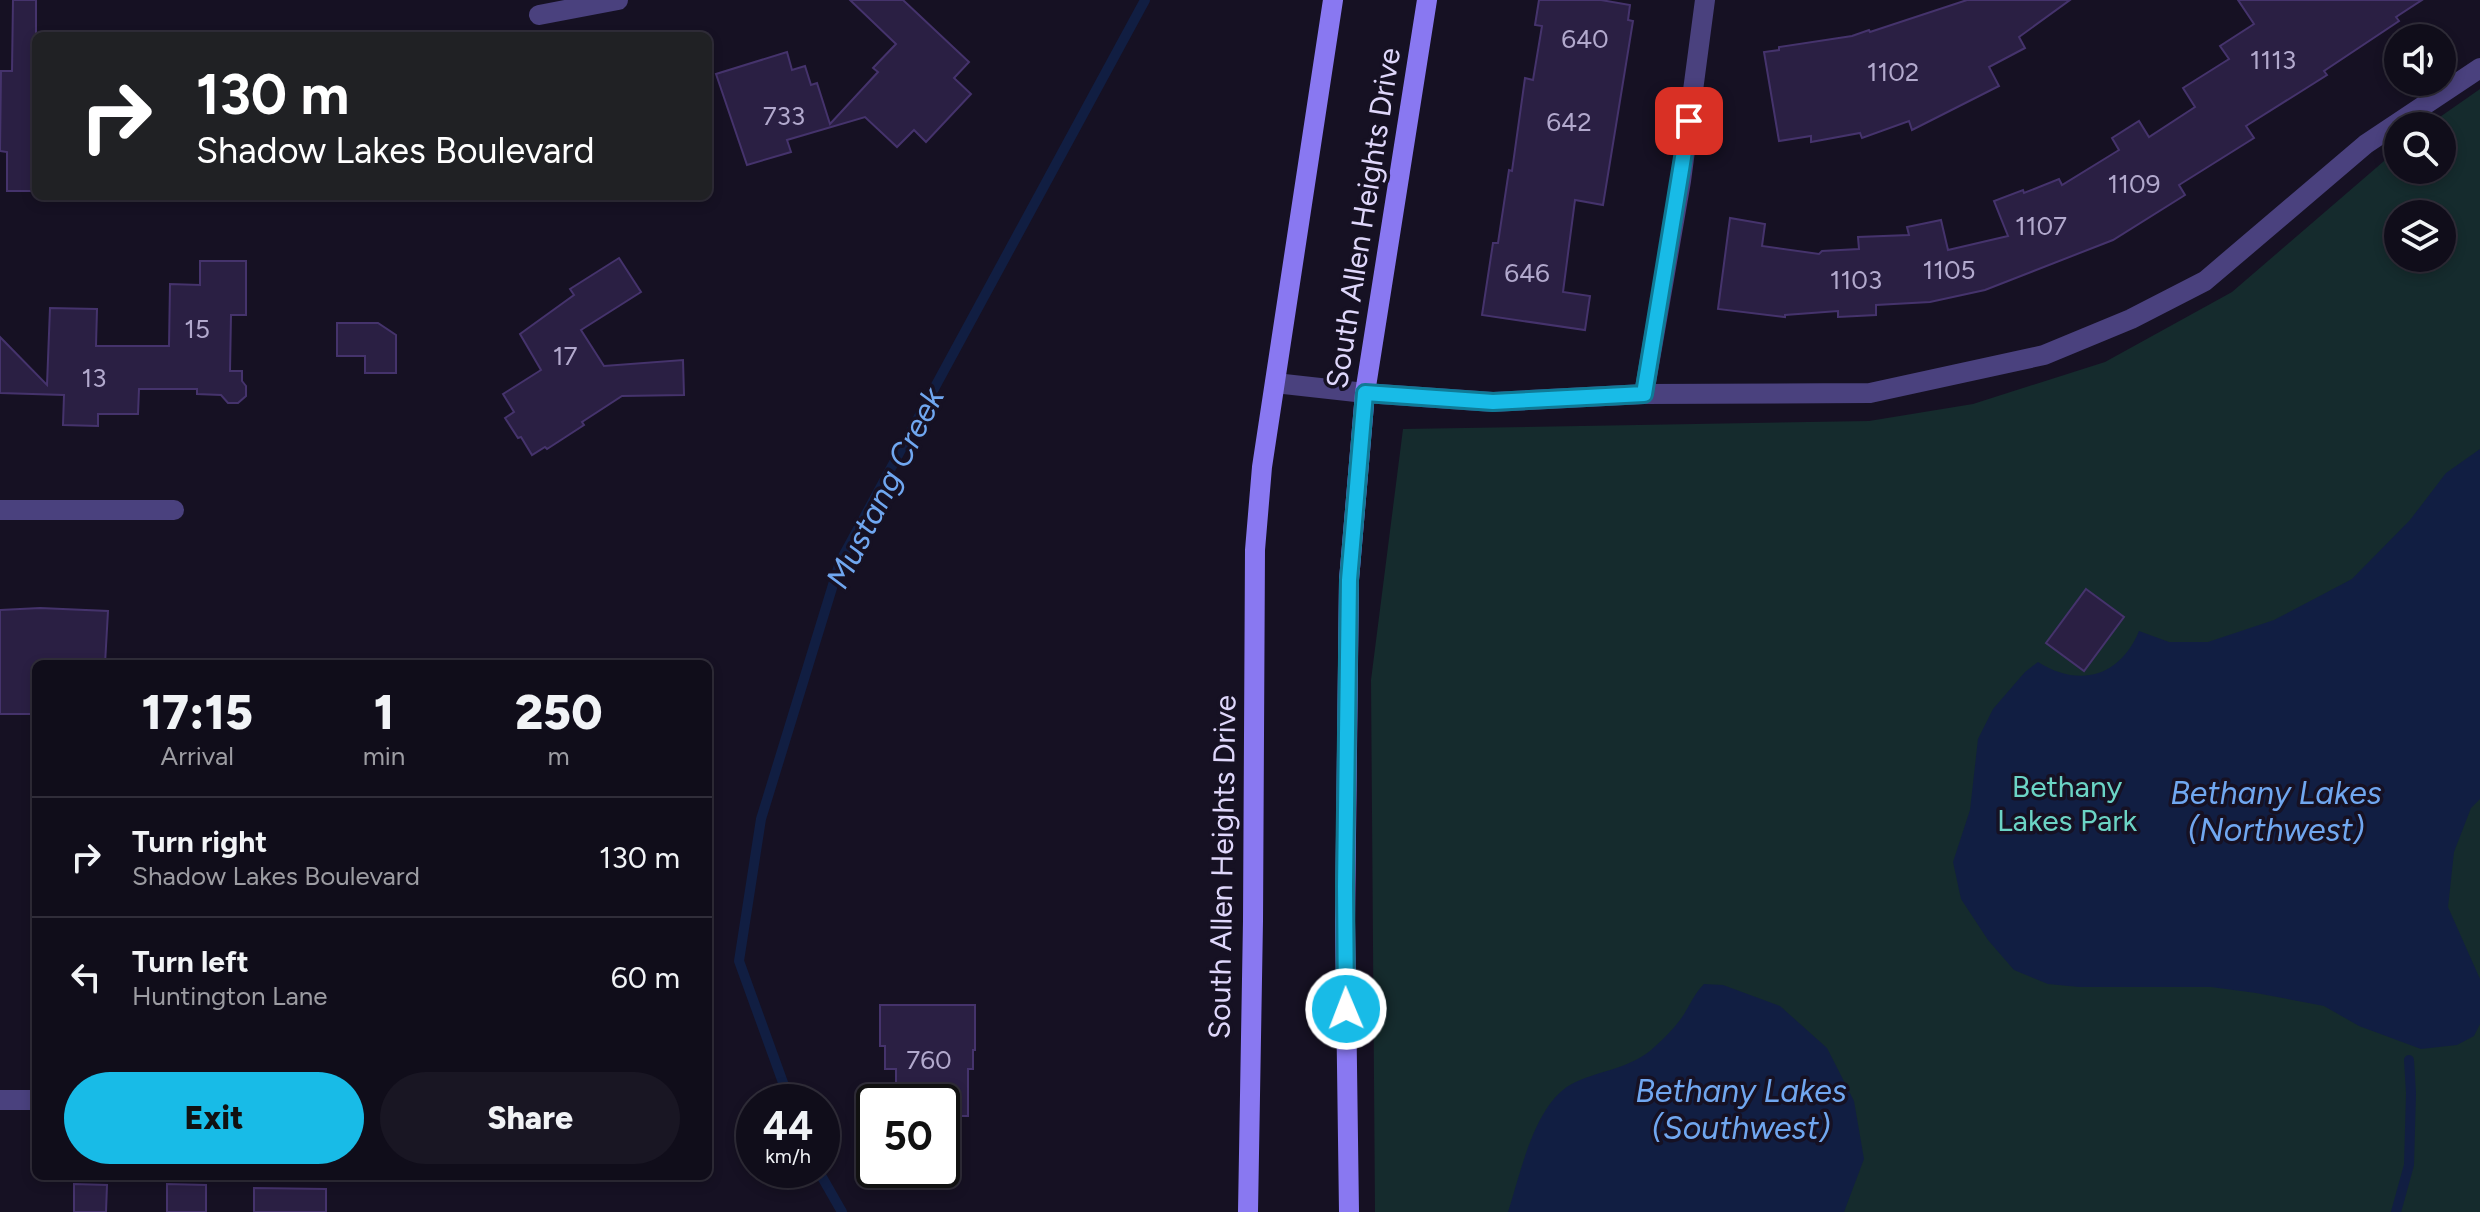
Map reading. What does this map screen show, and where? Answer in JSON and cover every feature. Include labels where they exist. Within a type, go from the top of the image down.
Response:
[{"type":"main road","name":"South Allen Heights Drive","points":[[1248,1212],[1255,550],[1262,467],[1333,0]]},
{"type":"main road","name":"South Allen Heights Drive","points":[[1349,1212],[1345,921],[1349,580],[1365,393],[1427,0]]},
{"type":"street","points":[[539,15],[618,0]]},
{"type":"street","points":[[1644,394],[1681,181],[1705,0]]},
{"type":"street","points":[[1275,383],[1493,402],[1644,394],[1870,393],[2044,355],[2131,319],[2205,281],[2366,144],[2480,68]]},
{"type":"street","points":[[0,510],[174,510]]},
{"type":"street","points":[[0,1100],[32,1100]]},
{"type":"green space","name":"Bethany Lakes Park","points":[[2480,89],[2480,1212],[1375,1212],[1371,680],[1403,429],[1869,421],[1973,404],[2105,362],[2232,292],[2384,161],[2384,184],[2456,184],[2456,112],[2447,112]]},
{"type":"water","name":"Bethany Lakes (Northwest)","points":[[2480,449],[2480,799],[2471,808],[2454,852],[2448,907],[2480,979],[2480,1024],[2474,1036],[2457,1045],[2421,1049],[2359,1026],[2324,1006],[2211,987],[2079,987],[2048,984],[2014,970],[1988,940],[1961,899],[1953,862],[1970,810],[1978,739],[1993,709],[2025,672],[2038,662],[2068,675],[2097,674],[2121,659],[2139,631],[2169,642],[2208,642],[2274,620],[2352,579],[2410,520],[2446,473]]},
{"type":"water","name":"Bethany Lakes (Southwest)","points":[[1704,984],[1723,985],[1780,1006],[1827,1048],[1854,1101],[1864,1159],[1844,1212],[1508,1212],[1530,1142],[1557,1095],[1580,1080],[1631,1062],[1650,1051],[1677,1024]]},
{"type":"building","points":[[13,0],[36,0],[36,32],[32,32],[32,191],[7,191],[7,152],[0,151],[1,71],[12,71]]},
{"type":"building","points":[[850,0],[903,0],[969,62],[954,78],[971,94],[926,142],[914,130],[897,147],[865,117],[787,140],[791,152],[747,165],[716,74],[787,52],[792,70],[805,66],[811,85],[817,83],[830,124],[878,72],[873,68],[896,44]]},
{"type":"building","points":[[1539,0],[1601,0],[1630,5],[1628,20],[1633,21],[1603,205],[1575,200],[1563,292],[1590,296],[1585,330],[1482,315],[1493,243],[1498,243],[1509,170],[1512,171],[1525,78],[1533,80],[1542,26],[1535,25]]},
{"type":"building","points":[[1967,0],[2070,0],[2019,37],[2025,48],[1989,67],[1999,86],[1912,130],[1909,121],[1862,138],[1860,133],[1811,142],[1811,136],[1779,141],[1764,52],[1870,32]]},
{"type":"building","points":[[2238,0],[2422,0],[2396,17],[2399,21],[2384,24],[2384,31],[2324,71],[2327,75],[2246,126],[2254,138],[2179,185],[2185,195],[2113,240],[1985,290],[1930,302],[1876,305],[1876,315],[1838,317],[1838,311],[1785,317],[1718,309],[1730,218],[1765,224],[1762,246],[1819,254],[1822,251],[1859,249],[1858,237],[1909,235],[1907,227],[1941,220],[1948,250],[2008,236],[1994,201],[2059,179],[2062,185],[2119,150],[2112,138],[2139,121],[2149,137],[2195,107],[2183,88],[2229,59],[2220,46],[2254,24]]},
{"type":"building","points":[[619,258],[641,292],[581,330],[604,366],[683,360],[684,395],[622,396],[582,422],[584,425],[532,455],[505,418],[514,412],[503,394],[541,370],[520,334],[574,295],[570,289]]},
{"type":"building","points":[[200,261],[246,261],[246,315],[231,315],[230,371],[242,371],[242,381],[246,386],[246,396],[238,403],[228,403],[221,395],[197,394],[197,389],[139,389],[138,414],[98,414],[98,426],[63,425],[64,395],[0,393],[0,337],[47,385],[50,308],[97,309],[96,346],[169,346],[170,284],[200,285]]},
{"type":"building","points":[[337,323],[378,323],[396,335],[396,373],[365,373],[365,356],[337,356]]},
{"type":"building","points":[[2086,589],[2124,617],[2084,671],[2046,643]]},
{"type":"building","points":[[0,610],[108,611],[105,660],[32,660],[32,714],[0,714]]},
{"type":"building","points":[[880,1005],[975,1005],[973,1069],[968,1069],[968,1116],[960,1116],[960,1084],[896,1084],[896,1069],[885,1069],[885,1046],[880,1046]]},
{"type":"building","points":[[74,1184],[107,1185],[106,1212],[74,1212]]},
{"type":"building","points":[[167,1184],[206,1185],[206,1212],[167,1212]]},
{"type":"building","points":[[254,1188],[326,1189],[326,1212],[254,1212]]},
{"type":"waterway","name":"Mustang Creek","points":[[783,1084],[739,961],[761,819],[840,562],[1145,0]]},
{"type":"waterway","points":[[2396,1212],[2409,1165],[2409,1060]]},
{"type":"waterway","name":"Mustang Creek","points":[[828,1188],[842,1212]]},
{"type":"route","points":[[1346,1009],[1349,580],[1365,393],[1493,402],[1644,394],[1689,121]]}]
